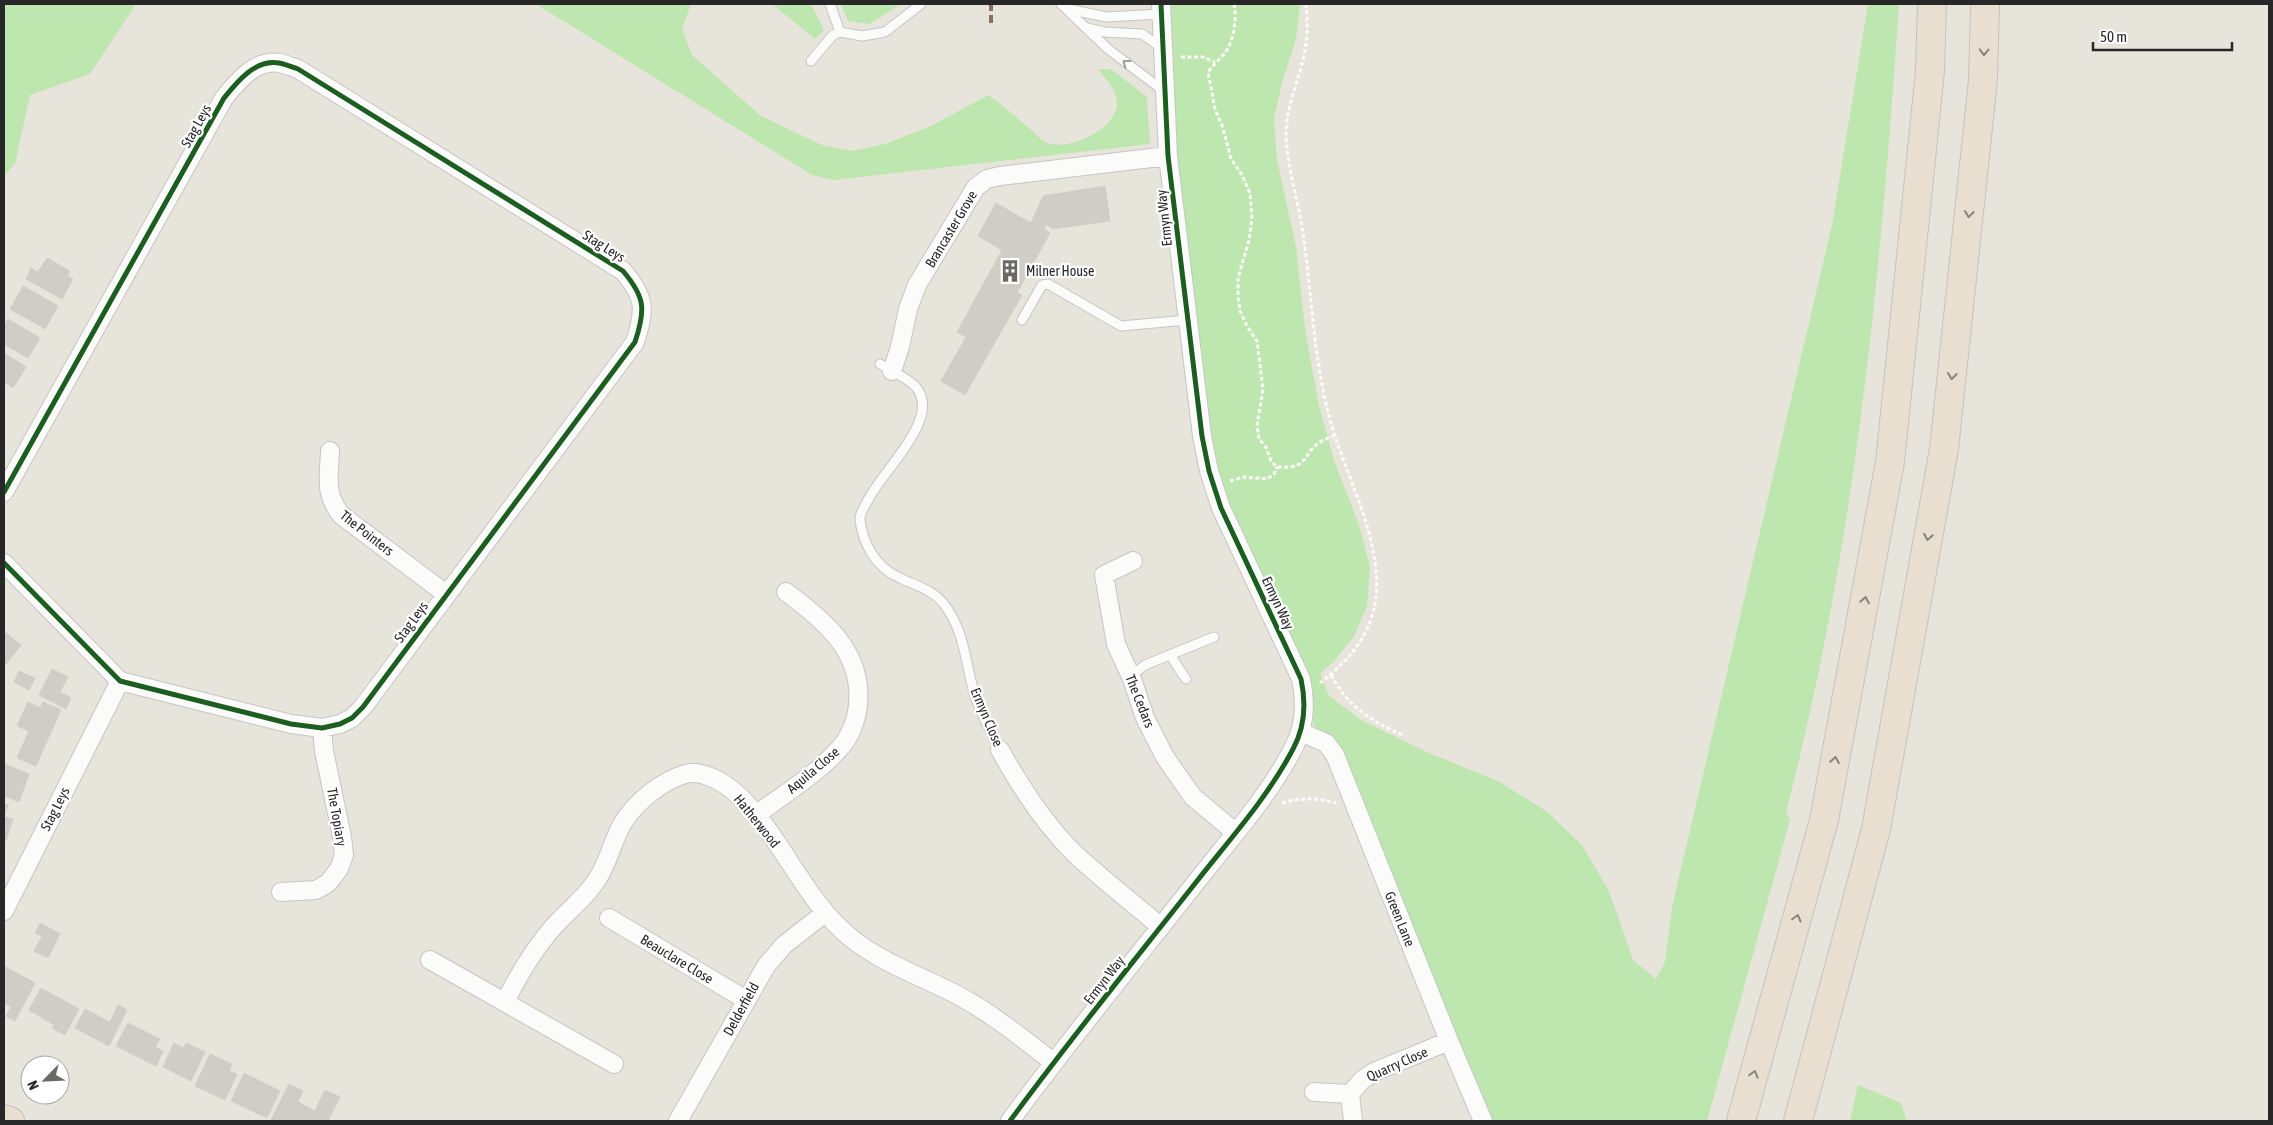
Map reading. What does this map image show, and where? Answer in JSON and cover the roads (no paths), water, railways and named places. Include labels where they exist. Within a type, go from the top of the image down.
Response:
[{"type":"highway","points":[[1741,1121],[1824,820],[1890,462],[1930,71],[1932,4]]},
{"type":"highway","points":[[1798,1121],[1876,829],[1944,449],[1983,80],[1985,4]]},
{"type":"highway","points":[[4,1119],[10,1121]]},
{"type":"street","name":"Ermyn Way","points":[[1010,1121],[1053,1062],[1253,808],[1294,749],[1300,732],[1304,700],[1301,679],[1220,508],[1202,436],[1186,320],[1168,156],[1161,9]]},
{"type":"street","name":"Stag Leys","points":[[4,492],[224,98],[248,72],[262,64],[278,62],[298,69],[622,271],[635,285],[641,298],[644,311],[635,342],[363,707],[346,721],[322,728],[290,724],[120,681],[4,911]]},
{"type":"street","name":"Brancaster Grove","points":[[886,368],[900,347],[908,309],[917,284],[976,187],[987,179],[1000,176],[1168,156]]},
{"type":"street","name":"The Pointers","points":[[330,451],[328,491],[332,503],[341,515],[446,594]]},
{"type":"street","name":"The Cedars","points":[[1133,561],[1104,575],[1116,644],[1132,679],[1145,718],[1165,757],[1193,797],[1235,832]]},
{"type":"street","points":[[4,563],[120,681]]},
{"type":"street","name":"Aquila Close","points":[[756,815],[825,764],[841,748],[857,716],[859,691],[855,667],[845,647],[831,629],[815,614],[786,592]]},
{"type":"street","name":"The Topiary","points":[[281,892],[316,890],[328,883],[339,870],[344,855],[324,751],[322,728]]},
{"type":"street","name":"Green Lane","points":[[1300,732],[1326,743],[1335,755],[1449,1042],[1483,1121]]},
{"type":"street","name":"Ermyn Close","points":[[1000,750],[1025,792],[1054,831],[1076,855],[1161,926]]},
{"type":"street","name":"Hatherwood","points":[[504,1002],[522,969],[541,942],[597,881],[623,822],[633,808],[649,793],[686,774],[705,775],[721,782],[737,794],[756,815],[825,913],[851,938],[877,956],[960,996],[990,1014],[1053,1062]]},
{"type":"street","name":"Delderfield","points":[[678,1121],[766,966],[784,945],[825,913]]},
{"type":"street","name":"Beauclare Close","points":[[609,918],[746,1000]]},
{"type":"street","points":[[430,960],[614,1064]]},
{"type":"street","name":"Quarry Close","points":[[1350,1094],[1362,1080],[1374,1072],[1449,1042]]},
{"type":"street","points":[[1314,1092],[1350,1094],[1353,1121]]},
{"type":"lane","points":[[830,4],[840,32]]},
{"type":"lane","points":[[811,61],[833,35],[840,32],[862,36],[885,32],[920,4]]},
{"type":"lane","points":[[1064,7],[1106,17],[1161,9]]},
{"type":"lane","points":[[1064,7],[1108,49],[1165,92]]},
{"type":"lane","points":[[1086,28],[1104,32],[1142,34],[1162,53]]},
{"type":"lane","points":[[1022,320],[1042,286],[1048,284],[1121,326],[1186,320]]},
{"type":"lane","name":"Ermyn Close","points":[[886,368],[915,386],[923,400],[923,411],[918,426],[870,495],[859,518],[864,541],[877,562],[896,577],[923,588],[942,601],[954,618],[963,641],[976,700],[1000,750]]},
{"type":"lane","points":[[1132,679],[1136,672],[1145,666],[1214,637]]},
{"type":"lane","points":[[1170,655],[1186,680]]},
{"type":"place","name":"Milner House","points":[[1010,271]]}]
